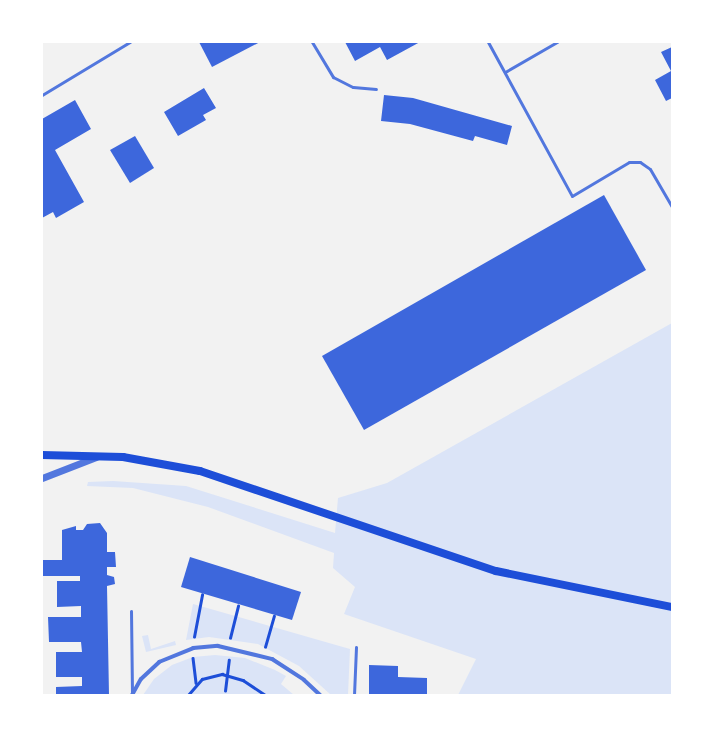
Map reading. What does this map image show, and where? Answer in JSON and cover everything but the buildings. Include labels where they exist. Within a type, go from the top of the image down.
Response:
[{"type":"main road","points":[[42,455],[102,455],[172,464],[226,478],[496,571],[672,607]]},
{"type":"street","points":[[42,478],[102,455]]},
{"type":"street","points":[[132,695],[151,668],[182,651],[218,646],[263,656],[289,669],[320,695]]},
{"type":"lane","points":[[42,95],[130,42]]},
{"type":"lane","points":[[312,42],[333,77],[353,87],[376,89]]},
{"type":"lane","points":[[488,42],[572,196],[629,162],[640,162],[650,169],[672,207]]},
{"type":"lane","points":[[504,72],[557,42]]},
{"type":"lane","points":[[130,611],[132,695]]},
{"type":"lane","points":[[354,695],[356,647]]},
{"type":"path","points":[[193,639],[202,595]]},
{"type":"path","points":[[230,638],[238,606]]},
{"type":"path","points":[[263,656],[274,616]]},
{"type":"path","points":[[225,691],[229,656]]},
{"type":"path","points":[[193,657],[196,684]]},
{"type":"path","points":[[188,695],[196,684],[214,674],[227,674],[265,695]]},
{"type":"shaded area","points":[[672,323],[672,695],[458,695],[476,659],[344,614],[355,587],[333,568],[334,553],[208,507],[133,488],[87,486],[88,482],[113,481],[186,486],[335,533],[338,498],[387,483]]},
{"type":"shaded area","points":[[193,604],[350,649],[348,695],[331,695],[299,666],[258,644],[209,637],[186,640]]},
{"type":"shaded area","points":[[148,635],[151,649],[175,641],[176,645],[146,652],[142,636]]},
{"type":"shaded area","points":[[215,655],[245,658],[275,670],[286,676],[281,684],[294,695],[143,695],[154,679],[172,665],[193,657]]}]
